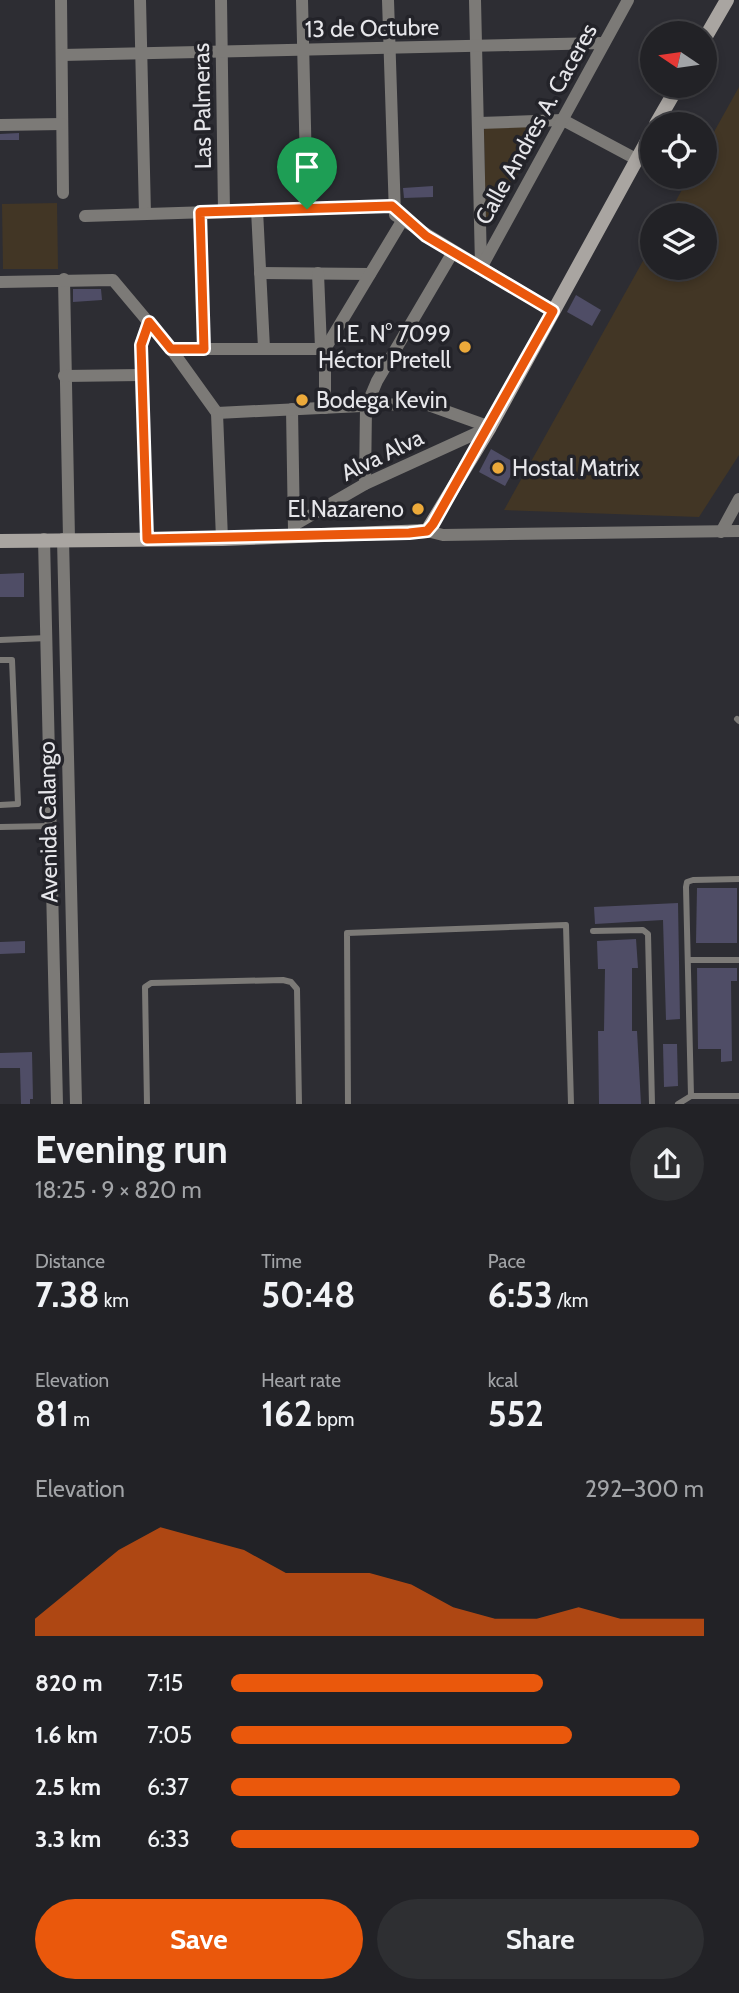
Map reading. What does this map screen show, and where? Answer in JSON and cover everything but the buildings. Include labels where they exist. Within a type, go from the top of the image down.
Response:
[{"type":"street","points":[[61,0],[63,193]]},
{"type":"street","points":[[140,0],[145,214]]},
{"type":"street","name":"Las Palmeras","points":[[221,0],[224,212]]},
{"type":"street","points":[[302,0],[307,209]]},
{"type":"street","points":[[388,0],[392,206],[395,215],[553,311]]},
{"type":"street","points":[[475,0],[481,268]]},
{"type":"street","name":"Calle Andres A. Caceres","points":[[481,268],[628,0]]},
{"type":"street","points":[[715,21],[727,0]]},
{"type":"street","name":"13 de Octubre","points":[[62,55],[604,43]]},
{"type":"street","points":[[479,123],[563,120],[636,159]]},
{"type":"street","points":[[0,125],[62,124]]},
{"type":"street","points":[[427,531],[490,427],[640,152]]},
{"type":"street","points":[[85,216],[392,206],[426,236]]},
{"type":"street","points":[[257,211],[264,348]]},
{"type":"street","points":[[200,212],[204,349]]},
{"type":"street","points":[[323,349],[401,221]]},
{"type":"street","points":[[365,484],[366,407],[377,381],[453,252]]},
{"type":"street","points":[[260,273],[370,274]]},
{"type":"street","points":[[318,273],[325,408]]},
{"type":"street","name":"Avenida Calango","points":[[64,279],[76,1104]]},
{"type":"street","points":[[0,282],[113,280],[171,349],[217,413],[222,540]]},
{"type":"street","points":[[147,539],[141,345],[149,322]]},
{"type":"street","points":[[171,349],[323,349]]},
{"type":"street","points":[[64,376],[141,375]]},
{"type":"street","points":[[217,413],[423,403],[490,427]]},
{"type":"street","points":[[292,409],[294,531]]},
{"type":"street","name":"Alva Alva","points":[[294,531],[365,484],[490,427]]},
{"type":"street","points":[[721,532],[739,499]]},
{"type":"street","points":[[0,541],[222,540],[294,531],[427,531],[443,536],[739,531]]},
{"type":"street","name":"Avenida Calango","points":[[44,540],[57,1104]]},
{"type":"lane","points":[[0,640],[47,638]]},
{"type":"lane","points":[[0,660],[12,660],[18,804],[0,805]]},
{"type":"lane","points":[[0,827],[51,826]]},
{"type":"lane","points":[[691,1096],[686,887],[693,880],[739,879]]},
{"type":"lane","points":[[348,1104],[347,933],[565,925],[571,1104]]},
{"type":"lane","points":[[593,931],[643,930],[648,934],[652,1104]]},
{"type":"lane","points":[[689,960],[739,960]]},
{"type":"lane","points":[[147,1104],[145,987],[151,983],[283,980],[291,982],[297,989],[299,1104]]},
{"type":"lane","points":[[678,1104],[691,1096],[739,1096]]},
{"type":"shaded area","points":[[739,87],[739,455],[699,517],[504,510],[640,266],[640,280],[717,280],[717,203],[675,203],[682,189],[717,189],[717,126]]},
{"type":"shaded area","points":[[541,126],[543,132],[486,227],[484,130],[486,127]]},
{"type":"shaded area","points":[[57,203],[58,269],[3,269],[2,204]]},
{"type":"place","name":"I.E. N° 7099 Héctor Pretell","points":[[465,347]]},
{"type":"place","name":"Bodega Kevin","points":[[302,400]]},
{"type":"place","name":"Hostal Matrix","points":[[498,468]]},
{"type":"place","name":"El Nazareno","points":[[418,509]]},
{"type":"route","points":[[392,206],[426,236],[553,311],[490,427],[427,531],[222,540],[147,539],[141,345],[149,322],[171,349],[204,349],[200,212],[307,209],[392,206]]}]
